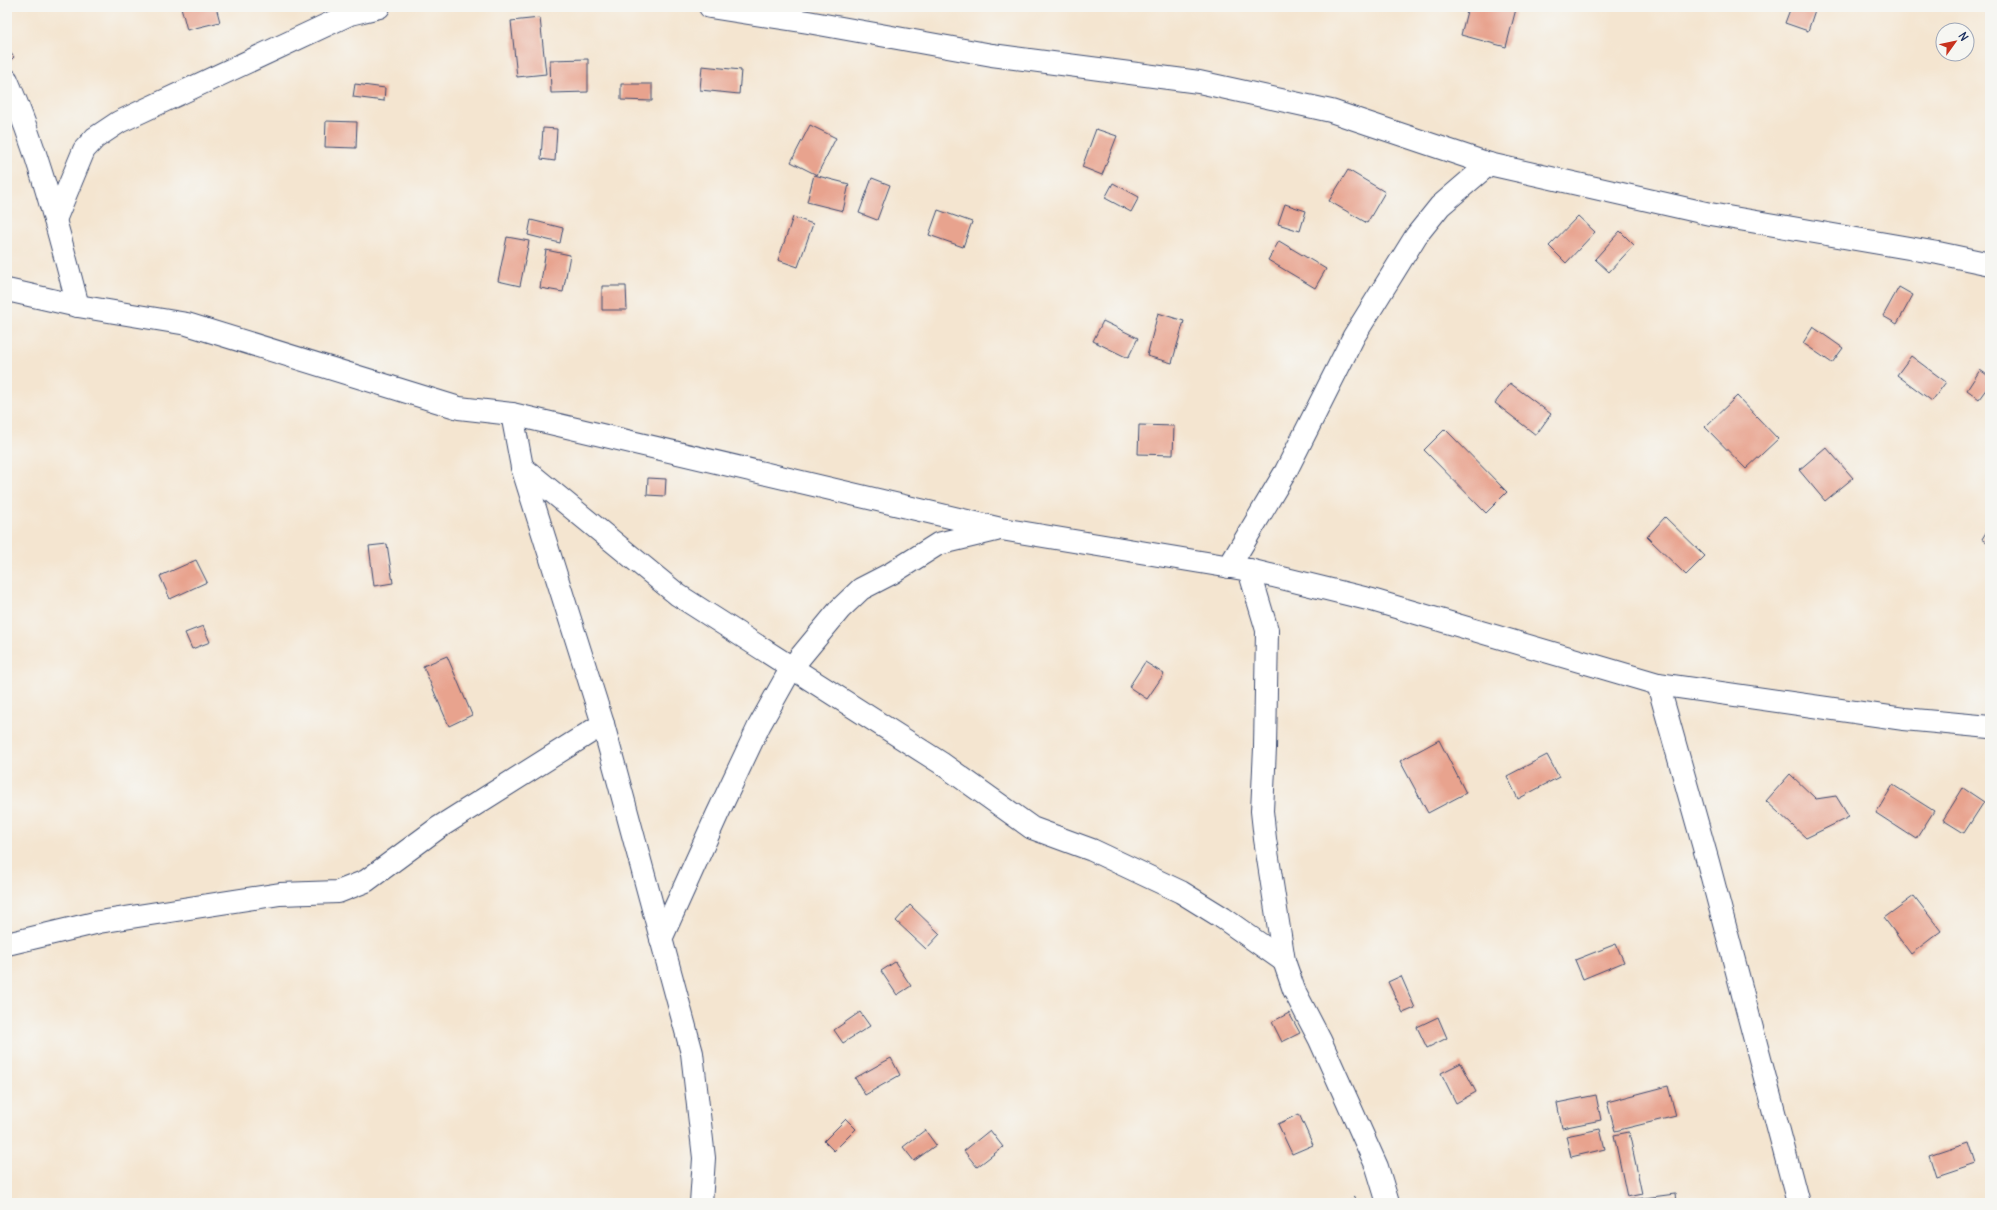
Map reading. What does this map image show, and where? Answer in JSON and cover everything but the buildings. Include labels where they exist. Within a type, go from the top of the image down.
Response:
[{"type":"street","points":[[56,220],[84,150],[95,138],[119,122],[350,14],[379,7]]},
{"type":"street","points":[[710,7],[808,22],[992,55],[1199,82],[1331,111],[1490,164],[1710,214],[1938,253],[1990,264]]},
{"type":"street","points":[[7,80],[25,122],[56,220],[78,306]]},
{"type":"street","points":[[1239,568],[1354,336],[1416,236],[1440,206],[1490,164]]},
{"type":"street","points":[[7,290],[78,306],[187,324],[459,408],[512,414],[1001,529],[1239,568],[1372,600],[1658,684],[1904,719],[1990,727]]},
{"type":"street","points":[[512,414],[522,467],[603,724],[692,1053],[704,1158],[701,1203]]},
{"type":"street","points":[[522,467],[678,595],[941,763],[1032,828],[1092,850],[1181,892],[1223,918],[1284,961]]},
{"type":"street","points":[[661,940],[716,815],[759,726],[792,667],[840,609],[861,589],[892,573],[938,544],[1001,529]]},
{"type":"street","points":[[1239,568],[1267,630],[1265,748],[1262,812],[1284,961],[1294,990],[1320,1040],[1377,1167],[1388,1203]]},
{"type":"street","points":[[1658,684],[1708,862],[1798,1203]]},
{"type":"street","points":[[7,944],[100,922],[194,907],[280,894],[338,892],[366,881],[438,828],[603,724]]}]
